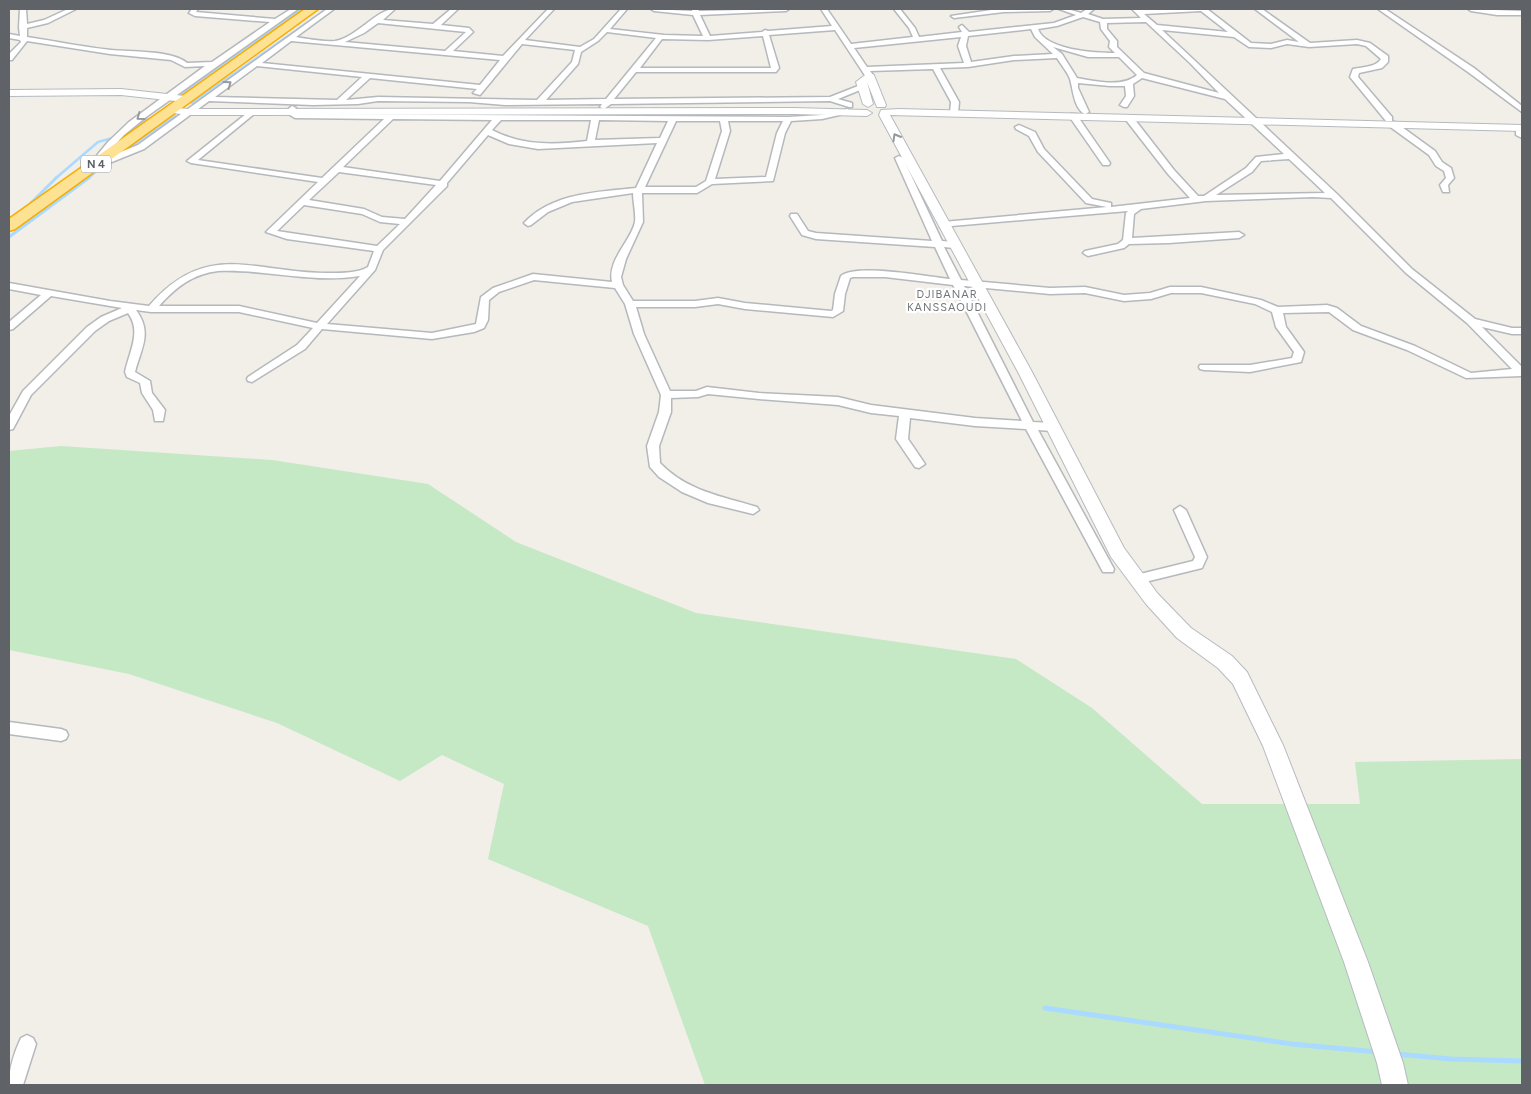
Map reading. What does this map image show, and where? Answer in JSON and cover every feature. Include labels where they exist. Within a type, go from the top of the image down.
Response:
[{"type":"highway","name":"N 4","points":[[9,226],[312,9]]},
{"type":"main road","points":[[867,72],[861,82],[861,88],[868,100],[868,109],[892,153],[905,160]]},
{"type":"main road","points":[[867,72],[905,160],[977,284],[1052,427],[1064,445],[1117,552],[1137,580],[1184,633],[1226,662],[1240,678],[1273,745],[1356,962],[1390,1063],[1395,1085]]},
{"type":"main road","points":[[9,93],[121,92],[180,105],[251,112],[606,105],[791,111]]},
{"type":"main road","points":[[180,105],[290,110],[791,111],[883,107],[1128,118],[1252,118]]},
{"type":"main road","points":[[954,111],[1084,112],[1390,122],[1521,130]]},
{"type":"street","points":[[9,58],[23,44],[23,9]]},
{"type":"street","points":[[22,27],[46,22],[74,9]]},
{"type":"street","points":[[50,28],[74,9]]},
{"type":"street","points":[[195,9],[192,13],[277,21]]},
{"type":"street","points":[[180,105],[214,64],[295,9]]},
{"type":"street","points":[[206,99],[331,9]]},
{"type":"street","points":[[335,44],[358,34],[392,9]]},
{"type":"street","points":[[435,26],[455,9]]},
{"type":"street","points":[[469,100],[551,9]]},
{"type":"street","points":[[539,103],[575,62],[578,51],[596,40],[624,9]]},
{"type":"street","points":[[654,9],[696,11],[786,9]]},
{"type":"street","points":[[824,9],[867,72],[935,65],[1001,62],[1014,58],[1059,56]]},
{"type":"street","points":[[898,9],[912,28],[917,39]]},
{"type":"street","points":[[950,9],[966,32]]},
{"type":"street","points":[[954,16],[1004,10],[1049,9],[1062,23]]},
{"type":"street","points":[[1062,9],[1103,21],[1146,20]]},
{"type":"street","points":[[849,46],[1062,23],[1081,16],[1091,9]]},
{"type":"street","points":[[1137,10],[1201,9],[1249,45],[1271,46],[1287,42],[1309,45],[1362,42],[1368,44],[1382,54],[1385,58],[1384,62],[1379,66],[1356,70],[1354,77],[1390,122],[1432,153],[1439,164],[1448,170],[1450,178],[1444,185],[1446,190]]},
{"type":"street","points":[[1258,9],[1309,45]]},
{"type":"street","points":[[1381,9],[1471,70],[1522,110]]},
{"type":"street","points":[[1470,9],[1522,13]]},
{"type":"street","points":[[1137,10],[1193,60],[1228,97],[1334,196],[1409,271],[1471,321],[1522,372]]},
{"type":"street","points":[[696,11],[698,20],[708,38]]},
{"type":"street","points":[[376,21],[469,30],[470,32],[447,53]]},
{"type":"street","points":[[1103,21],[1104,29],[1114,41],[1113,47],[1118,55],[1141,75],[1228,97]]},
{"type":"street","points":[[1034,27],[1037,36],[1059,56],[1069,70],[1084,112]]},
{"type":"street","points":[[1155,27],[1235,35]]},
{"type":"street","points":[[605,30],[664,37],[708,38],[765,32],[838,28]]},
{"type":"street","points":[[636,70],[773,70],[775,68],[765,32]]},
{"type":"street","points":[[966,32],[962,46],[968,65]]},
{"type":"street","points":[[35,39],[43,33]]},
{"type":"street","points":[[9,36],[100,50],[171,58],[177,59],[185,65],[214,64]]},
{"type":"street","points":[[606,105],[657,42],[664,37]]},
{"type":"street","points":[[290,39],[505,58]]},
{"type":"street","points":[[521,42],[581,49]]},
{"type":"street","points":[[1045,43],[1088,55],[1118,55]]},
{"type":"street","points":[[255,64],[482,87]]},
{"type":"street","points":[[935,65],[955,102],[954,111]]},
{"type":"street","points":[[338,102],[369,75]]},
{"type":"street","points":[[1074,80],[1129,84],[1141,75]]},
{"type":"street","points":[[1124,105],[1130,96],[1129,84]]},
{"type":"street","points":[[180,105],[206,99],[338,102],[469,100],[606,105],[831,99],[861,88]]},
{"type":"street","points":[[831,99],[847,108]]},
{"type":"street","points":[[290,110],[295,116],[498,118],[723,118],[791,111]]},
{"type":"street","points":[[710,182],[770,180],[781,133],[791,111]]},
{"type":"street","points":[[251,112],[191,161],[325,182]]},
{"type":"street","points":[[379,249],[272,233],[272,230],[325,182],[392,116]]},
{"type":"street","points":[[1073,116],[1106,164]]},
{"type":"street","points":[[252,379],[301,347],[374,265],[379,249],[444,184],[498,118]]},
{"type":"street","points":[[591,143],[595,118]]},
{"type":"street","points":[[673,118],[637,193],[640,218],[619,264],[616,277],[618,285],[630,304],[639,334],[666,394],[665,412],[653,446],[654,464],[662,474],[687,490],[727,504],[753,510]]},
{"type":"street","points":[[528,223],[549,208],[569,200],[592,195],[639,190],[697,190],[704,188],[710,182],[726,131],[723,118]]},
{"type":"street","points":[[1128,118],[1171,172],[1196,199]]},
{"type":"street","points":[[1019,127],[1032,134],[1041,150],[1089,201],[1123,208]]},
{"type":"street","points":[[487,131],[503,141],[556,148],[591,143],[662,140]]},
{"type":"street","points":[[1206,198],[1248,170],[1259,159],[1292,156]]},
{"type":"street","points":[[905,160],[937,244],[959,283],[1029,426],[1108,569]]},
{"type":"street","points":[[338,169],[444,184]]},
{"type":"street","points":[[943,224],[1139,207],[1206,198],[1313,194],[1334,196]]},
{"type":"street","points":[[303,202],[364,212],[380,219],[408,222]]},
{"type":"street","points":[[1127,241],[1130,213],[1139,207]]},
{"type":"street","points":[[794,216],[805,233],[816,236],[954,246]]},
{"type":"street","points":[[1088,253],[1121,246],[1127,241],[1154,243],[1181,238],[1240,234]]},
{"type":"street","points":[[151,309],[164,294],[188,277],[195,273],[215,269],[262,270],[333,276],[369,271]]},
{"type":"street","points":[[630,304],[695,304],[718,301],[745,306],[833,314],[838,311],[840,294],[846,276],[849,274],[885,274],[1050,291],[1085,290],[1124,298],[1151,296],[1170,290],[1201,290],[1258,302],[1277,310],[1320,307],[1333,310],[1357,328],[1418,351],[1470,376],[1522,372]]},
{"type":"street","points":[[9,286],[132,308],[239,309],[319,326],[395,335],[432,336],[470,330],[480,326],[483,320],[484,298],[492,292],[534,277],[618,285]]},
{"type":"street","points":[[9,327],[49,293]]},
{"type":"street","points":[[132,308],[138,317],[140,339],[130,372],[131,375],[145,381],[147,393],[159,410],[159,418]]},
{"type":"street","points":[[9,426],[27,393],[91,329],[105,319],[132,308]]},
{"type":"street","points":[[1204,368],[1231,371],[1281,365],[1297,360],[1299,352],[1281,327],[1277,310]]},
{"type":"street","points":[[1471,321],[1512,331],[1522,331]]},
{"type":"street","points":[[666,394],[688,395],[698,394],[707,390],[759,396],[838,401],[871,409],[1052,427]]},
{"type":"street","points":[[904,413],[902,439],[919,464]]},
{"type":"street","points":[[1137,580],[1198,565],[1201,557],[1180,510]]},
{"type":"street","points":[[9,728],[61,734]]},
{"type":"street","points":[[14,1085],[26,1044]]},
{"type":"green space","points":[[61,446],[272,460],[428,484],[516,542],[696,613],[1016,659],[1092,708],[1202,804],[1360,804],[1355,762],[1522,759],[1522,1085],[705,1085],[648,926],[488,859],[504,784],[442,755],[400,781],[277,723],[129,674],[9,650],[9,451]]},
{"type":"waterway","points":[[180,95],[302,9]]},
{"type":"waterway","points":[[192,103],[327,9]]},
{"type":"waterway","points":[[123,152],[175,116]]},
{"type":"waterway","points":[[56,178],[98,142],[127,134],[147,118]]},
{"type":"waterway","points":[[88,178],[107,163]]},
{"type":"waterway","points":[[9,237],[90,177]]},
{"type":"waterway","points":[[28,206],[56,178]]},
{"type":"waterway","points":[[1045,1008],[1292,1044],[1377,1052]]},
{"type":"waterway","points":[[1396,1054],[1451,1059],[1522,1061]]},
{"type":"district","name":"DJIBANAR KANSSAOUDI","points":[[947,300]]}]
